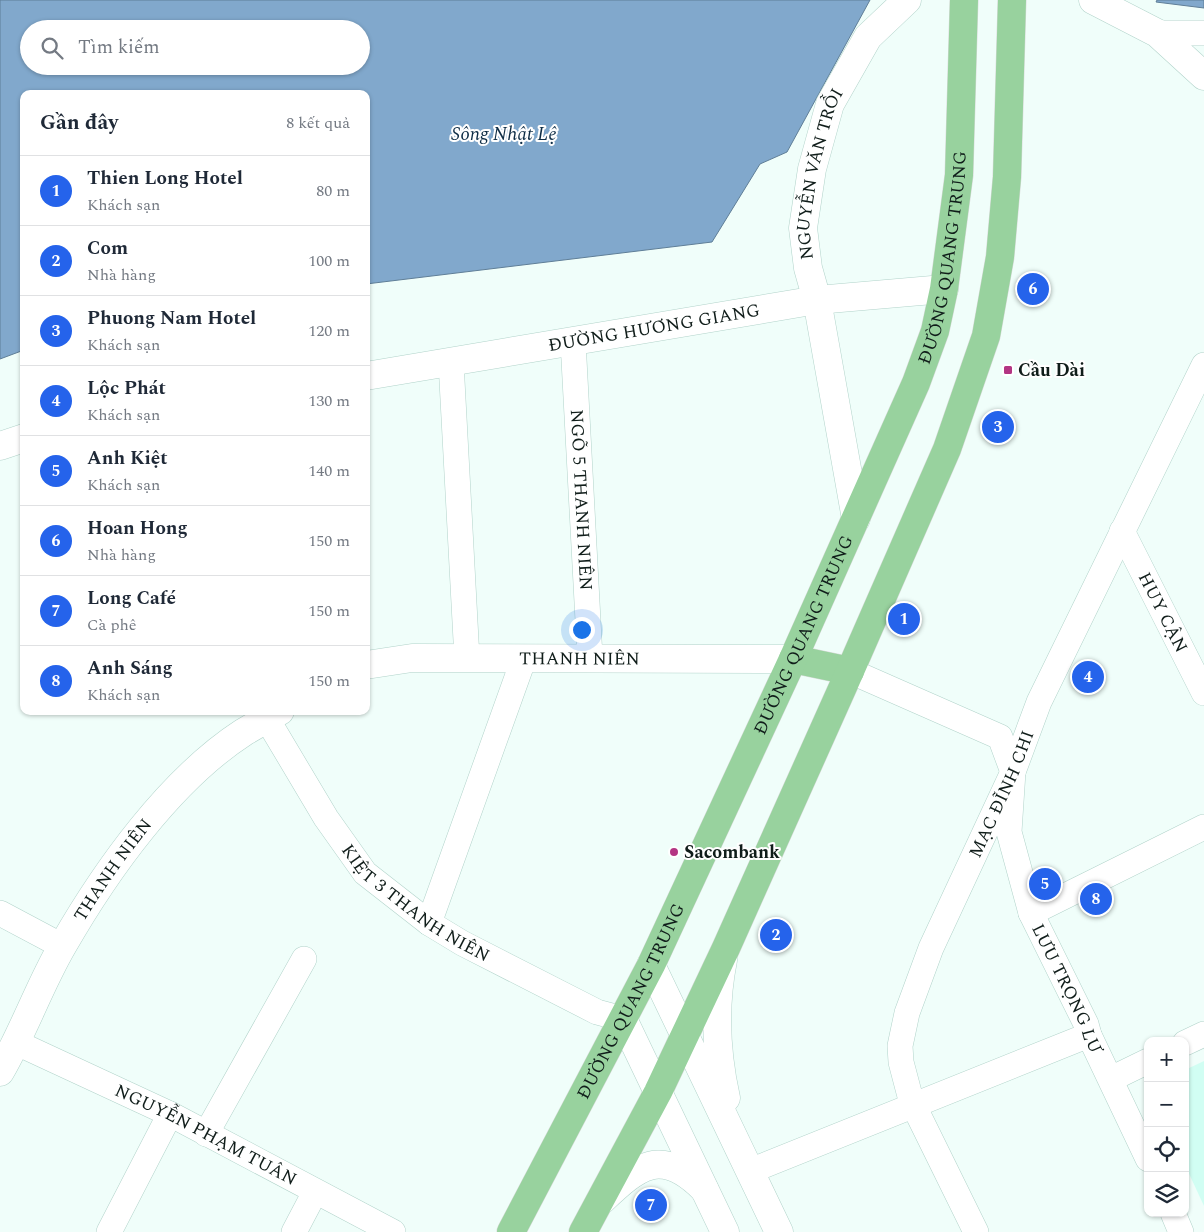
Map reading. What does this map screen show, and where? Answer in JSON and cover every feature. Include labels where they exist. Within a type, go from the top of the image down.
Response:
[{"type":"main road","name":"ĐƯỜNG QUANG TRUNG","points":[[511,1232],[651,965],[793,659],[916,383],[935,331],[944,289],[959,175],[964,0]]},
{"type":"main road","points":[[582,1232],[658,1092],[686,1035],[850,671],[947,449],[986,336],[1000,257],[1007,177],[1012,0]]},
{"type":"main road","points":[[793,659],[850,671]]},
{"type":"street","name":"NGUYỄN VĂN TRỖI","points":[[856,518],[817,300],[808,268],[803,228],[812,169],[830,104],[868,37],[907,0]]},
{"type":"street","points":[[1093,0],[1157,33],[1204,76]]},
{"type":"street","points":[[1157,33],[1204,33]]},
{"type":"street","name":"ĐƯỜNG HƯƠNG GIANG","points":[[370,375],[817,300],[944,289]]},
{"type":"street","name":"NGÕ 5 THANH NIÊN","points":[[573,341],[590,658]]},
{"type":"street","points":[[451,362],[467,659]]},
{"type":"street","name":"MẠC ĐĨNH CHI","points":[[976,1232],[914,1106],[900,1062],[900,1046],[907,1013],[930,948],[1013,772],[1040,702],[1204,365]]},
{"type":"street","points":[[0,446],[20,439]]},
{"type":"street","name":"HUY CẬN","points":[[1122,532],[1204,693]]},
{"type":"street","name":"THANH NIÊN","points":[[370,664],[412,658],[793,659]]},
{"type":"street","points":[[428,923],[524,658]]},
{"type":"street","name":"LƯU TRỌNG LƯ","points":[[850,671],[1000,737],[1013,772],[1009,832],[1031,913],[1086,1024],[1089,1035],[1144,1150]]},
{"type":"street","name":"THANH NIÊN","points":[[0,1072],[16,1043],[62,946],[147,822],[188,778],[243,733],[274,715]]},
{"type":"street","name":"KIỆT 3 THANH NIÊN","points":[[274,715],[326,818],[365,873],[428,923],[597,1012],[623,1020]]},
{"type":"street","points":[[1031,913],[1204,827]]},
{"type":"street","points":[[0,913],[62,946]]},
{"type":"street","points":[[726,948],[717,1011],[719,1054],[728,1107],[746,1163]]},
{"type":"street","points":[[206,1134],[304,959]]},
{"type":"street","points":[[651,965],[779,1232]]},
{"type":"street","points":[[623,1020],[725,1232]]},
{"type":"street","points":[[1189,1041],[1204,1034]]},
{"type":"street","points":[[746,1163],[914,1106],[1089,1035]]},
{"type":"street","name":"NGUYỄN PHẠM TUÂN","points":[[16,1043],[170,1114],[393,1232]]},
{"type":"street","points":[[1111,1079],[1144,1063]]},
{"type":"street","points":[[109,1232],[170,1114]]},
{"type":"street","points":[[597,1205],[619,1184],[644,1166],[669,1167],[693,1179],[705,1190]]},
{"type":"street","points":[[294,1232],[315,1192]]},
{"type":"street","points":[[1175,1217],[1182,1232]]},
{"type":"shaded area","points":[[1204,1061],[1204,1206],[1189,1174],[1189,1068]]},
{"type":"water","name":"Sông Nhật Lệ","points":[[0,0],[870,0],[787,152],[760,164],[712,242],[370,284],[370,90],[20,90],[20,352],[0,359]]},
{"type":"water","points":[[1157,0],[1204,0],[1204,8],[1156,2]]},
{"type":"place","name":"Hoan Hong","points":[[1033,289]]},
{"type":"place","name":"Cầu Dài","points":[[1008,370]]},
{"type":"place","name":"Phuong Nam Hotel","points":[[998,427]]},
{"type":"place","name":"Thien Long Hotel","points":[[904,619]]},
{"type":"place","name":"Lộc Phát","points":[[1088,677]]},
{"type":"place","name":"Sacombank","points":[[674,852]]},
{"type":"place","name":"Anh Kiệt","points":[[1045,884]]},
{"type":"place","name":"Anh Sáng","points":[[1096,899]]},
{"type":"place","name":"Com","points":[[776,935]]},
{"type":"place","name":"Long Café","points":[[651,1205]]}]
